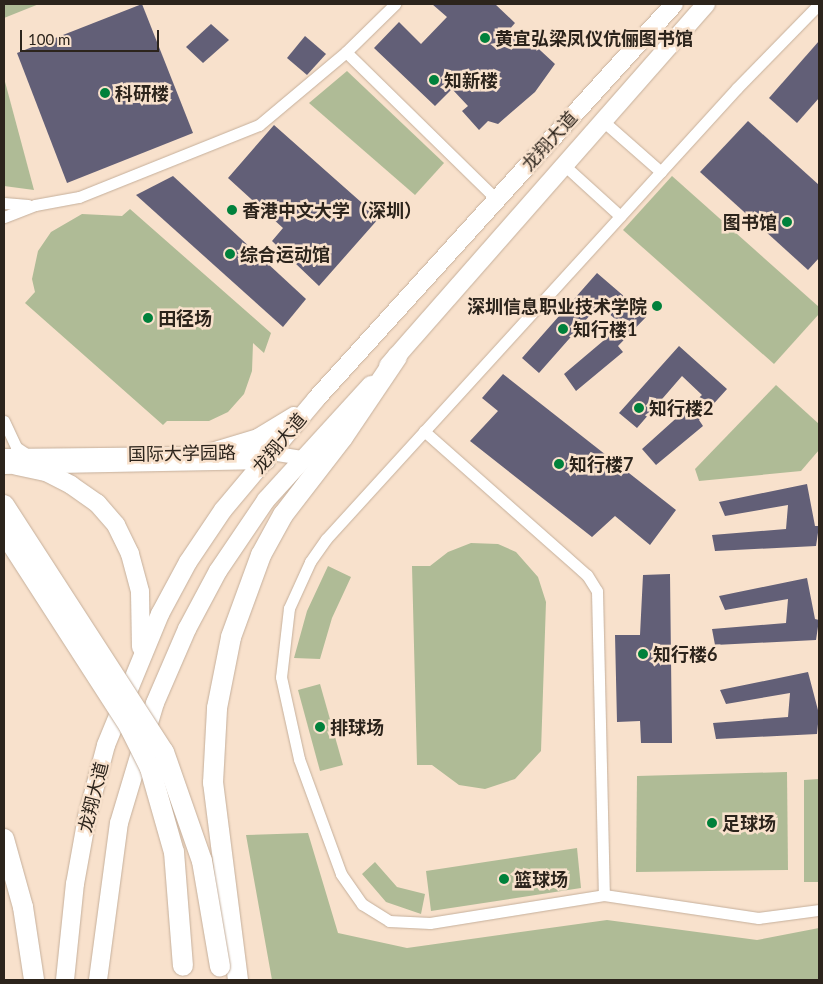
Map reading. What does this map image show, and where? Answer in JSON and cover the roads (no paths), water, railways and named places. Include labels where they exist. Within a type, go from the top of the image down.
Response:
[{"type":"highway","points":[[238,980],[213,783],[217,708],[231,637],[254,573],[283,514],[343,437],[397,357]]},
{"type":"highway","points":[[4,505],[164,752],[202,860],[221,973]]},
{"type":"highway","points":[[4,532],[129,726],[150,768],[174,852],[183,973]]},
{"type":"highway","points":[[4,839],[23,907],[34,980]]},
{"type":"main road","name":"龙翔大道","points":[[65,980],[87,818],[106,745],[138,668],[188,562],[223,510],[316,399],[674,4]]},
{"type":"main road","name":"龙翔大道","points":[[98,980],[120,823],[154,703],[186,629],[218,571],[266,500],[302,458],[397,357],[706,4]]},
{"type":"main road","points":[[208,453],[265,435],[316,399]]},
{"type":"main road","points":[[13,461],[46,472],[71,485],[97,503],[116,525],[130,554],[140,592],[142,628],[138,668]]},
{"type":"street","points":[[4,217],[35,205],[79,197],[258,125],[346,52],[395,4]]},
{"type":"street","points":[[819,4],[620,216],[326,539],[297,586],[284,629],[281,677],[290,727],[340,874],[374,914],[408,924],[454,920],[604,895],[737,917],[777,918],[819,910]]},
{"type":"street","points":[[346,52],[496,199]]},
{"type":"street","points":[[604,121],[661,172]]},
{"type":"street","points":[[564,165],[620,216]]},
{"type":"street","points":[[4,203],[35,205]]},
{"type":"street","points":[[4,421],[16,447],[13,461]]},
{"type":"street","points":[[424,431],[587,576],[597,591],[604,895]]},
{"type":"street","name":"国际大学园路","points":[[13,461],[208,453],[267,458]]},
{"type":"street","name":"国际大学园路","points":[[13,461],[302,458]]},
{"type":"place","name":"黄宜弘梁凤仪伉俪图书馆","points":[[485,38]]},
{"type":"place","name":"知新楼","points":[[434,80]]},
{"type":"place","name":"科研楼","points":[[105,93]]},
{"type":"place","name":"香港中文大学（深圳）","points":[[232,210]]},
{"type":"place","name":"图书馆","points":[[787,222]]},
{"type":"place","name":"综合运动馆","points":[[230,254]]},
{"type":"place","name":"深圳信息职业技术学院","points":[[657,306]]},
{"type":"place","name":"田径场","points":[[148,318]]},
{"type":"place","name":"知行楼1","points":[[563,329]]},
{"type":"place","name":"知行楼2","points":[[639,408]]},
{"type":"place","name":"知行楼7","points":[[559,464]]},
{"type":"place","name":"知行楼6","points":[[643,654]]},
{"type":"place","name":"排球场","points":[[320,727]]},
{"type":"place","name":"足球场","points":[[712,823]]},
{"type":"place","name":"篮球场","points":[[504,879]]}]
